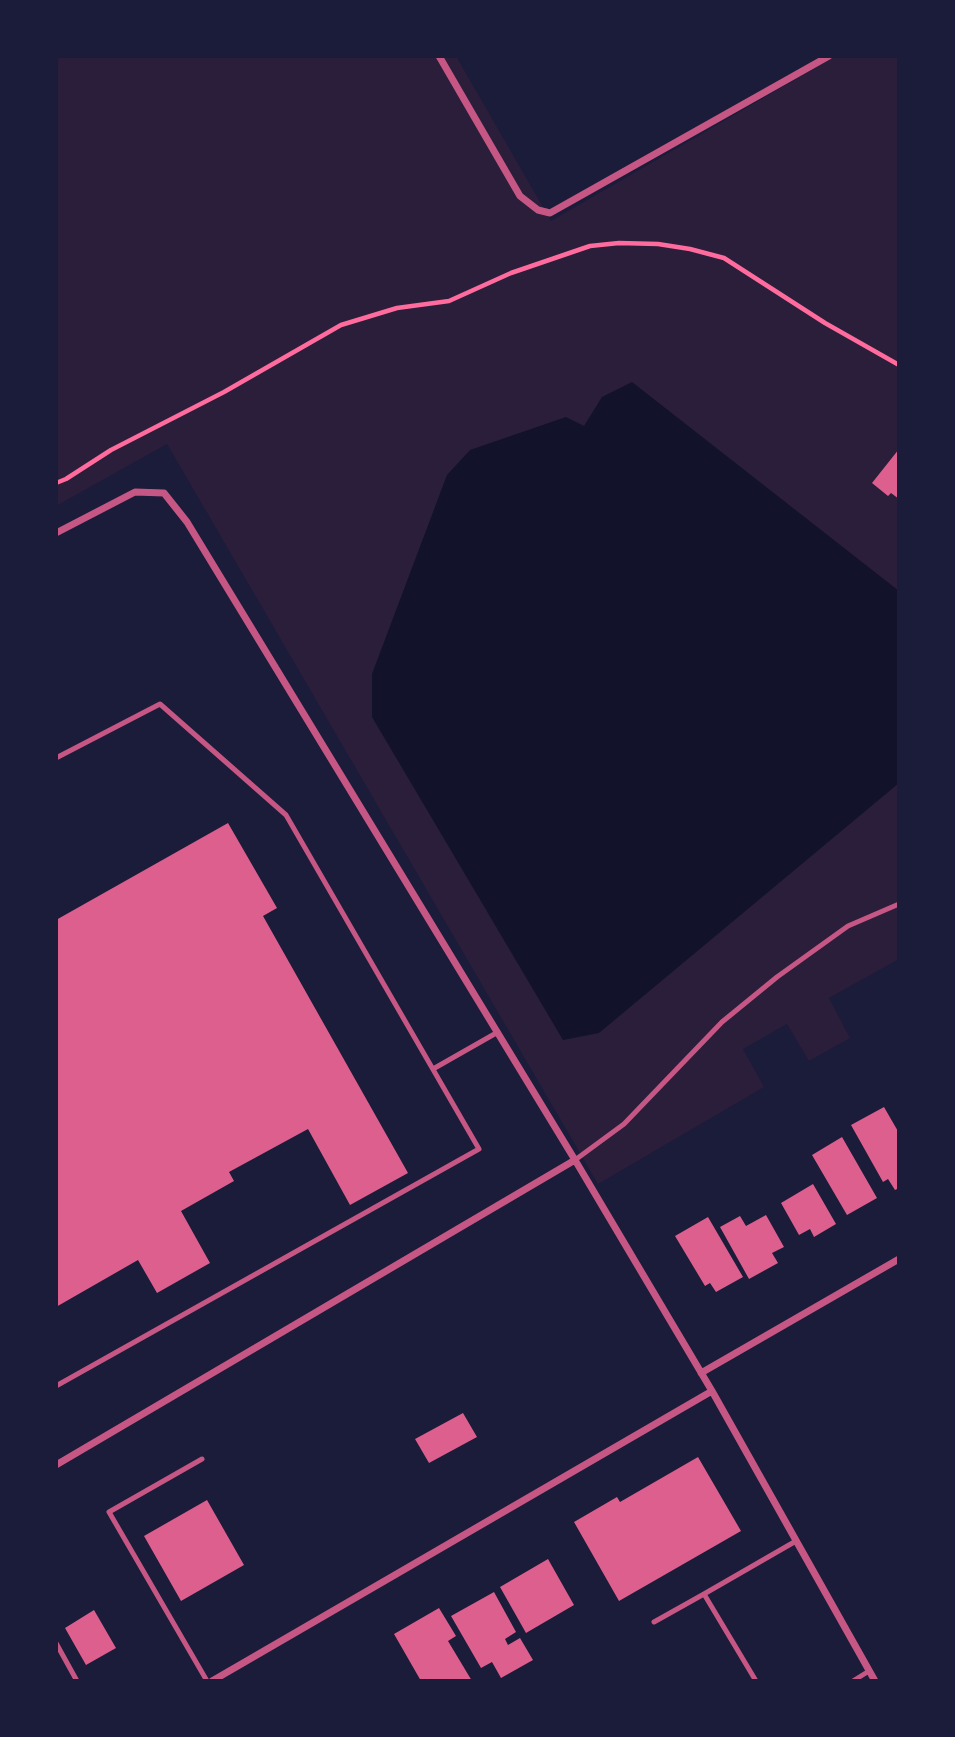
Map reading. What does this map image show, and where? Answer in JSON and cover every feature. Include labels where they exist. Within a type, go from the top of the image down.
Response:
[{"type":"street","points":[[439,56],[520,196],[538,210],[550,213],[829,56]]},
{"type":"street","points":[[56,533],[135,492],[164,493],[187,522],[575,1160],[712,1391],[875,1681]]},
{"type":"street","points":[[56,1465],[575,1160]]},
{"type":"street","points":[[701,1373],[899,1259]]},
{"type":"street","points":[[209,1681],[712,1391]]},
{"type":"lane","points":[[56,758],[160,704],[286,815],[479,1149],[56,1386]]},
{"type":"lane","points":[[575,1160],[624,1124],[722,1022],[777,977],[848,926],[899,904]]},
{"type":"lane","points":[[433,1069],[498,1032]]},
{"type":"lane","points":[[202,1459],[109,1513],[209,1681]]},
{"type":"lane","points":[[654,1622],[796,1541]]},
{"type":"lane","points":[[704,1594],[757,1681]]},
{"type":"lane","points":[[56,1643],[77,1681]]},
{"type":"lane","points":[[853,1681],[869,1671]]},
{"type":"path","points":[[56,483],[341,325],[397,308],[449,301],[511,273],[590,246],[619,243],[658,244],[724,258],[802,309],[899,365]]},
{"type":"shaded area","points":[[56,56],[456,56],[551,221],[836,56],[899,56],[899,959],[829,998],[850,1038],[809,1061],[787,1024],[743,1049],[764,1087],[598,1184],[167,444],[56,506]]},
{"type":"shaded area","points":[[632,382],[899,591],[899,783],[599,1033],[563,1040],[372,717],[372,674],[447,475],[470,450],[566,417],[584,426],[602,397]]},
{"type":"building","points":[[899,449],[899,499],[891,493],[888,496],[872,483]]},
{"type":"building","points":[[228,823],[277,908],[263,916],[408,1173],[350,1205],[308,1129],[229,1172],[234,1181],[181,1211],[210,1263],[157,1293],[138,1260],[56,1307],[56,920]]},
{"type":"building","points":[[884,1107],[899,1133],[899,1188],[895,1190],[888,1179],[883,1182],[851,1125]]},
{"type":"building","points":[[842,1137],[877,1198],[847,1215],[812,1155]]},
{"type":"building","points":[[813,1184],[836,1224],[814,1237],[810,1229],[799,1235],[781,1203]]},
{"type":"building","points":[[766,1215],[784,1247],[772,1253],[778,1263],[749,1279],[720,1227],[740,1216],[746,1226]]},
{"type":"building","points":[[708,1217],[743,1277],[716,1292],[710,1283],[705,1286],[675,1236]]},
{"type":"building","points":[[463,1413],[477,1437],[429,1463],[415,1439]]},
{"type":"building","points":[[698,1457],[741,1531],[619,1601],[574,1522],[617,1497],[620,1502]]},
{"type":"building","points":[[207,1500],[244,1565],[181,1601],[144,1536]]},
{"type":"building","points":[[548,1559],[574,1605],[526,1633],[500,1587]]},
{"type":"building","points":[[494,1592],[516,1632],[505,1639],[508,1645],[520,1638],[533,1660],[501,1678],[492,1662],[481,1668],[451,1616]]},
{"type":"building","points":[[439,1608],[456,1636],[448,1641],[472,1681],[421,1681],[394,1634]]},
{"type":"building","points":[[94,1610],[116,1648],[86,1665],[65,1628]]}]
